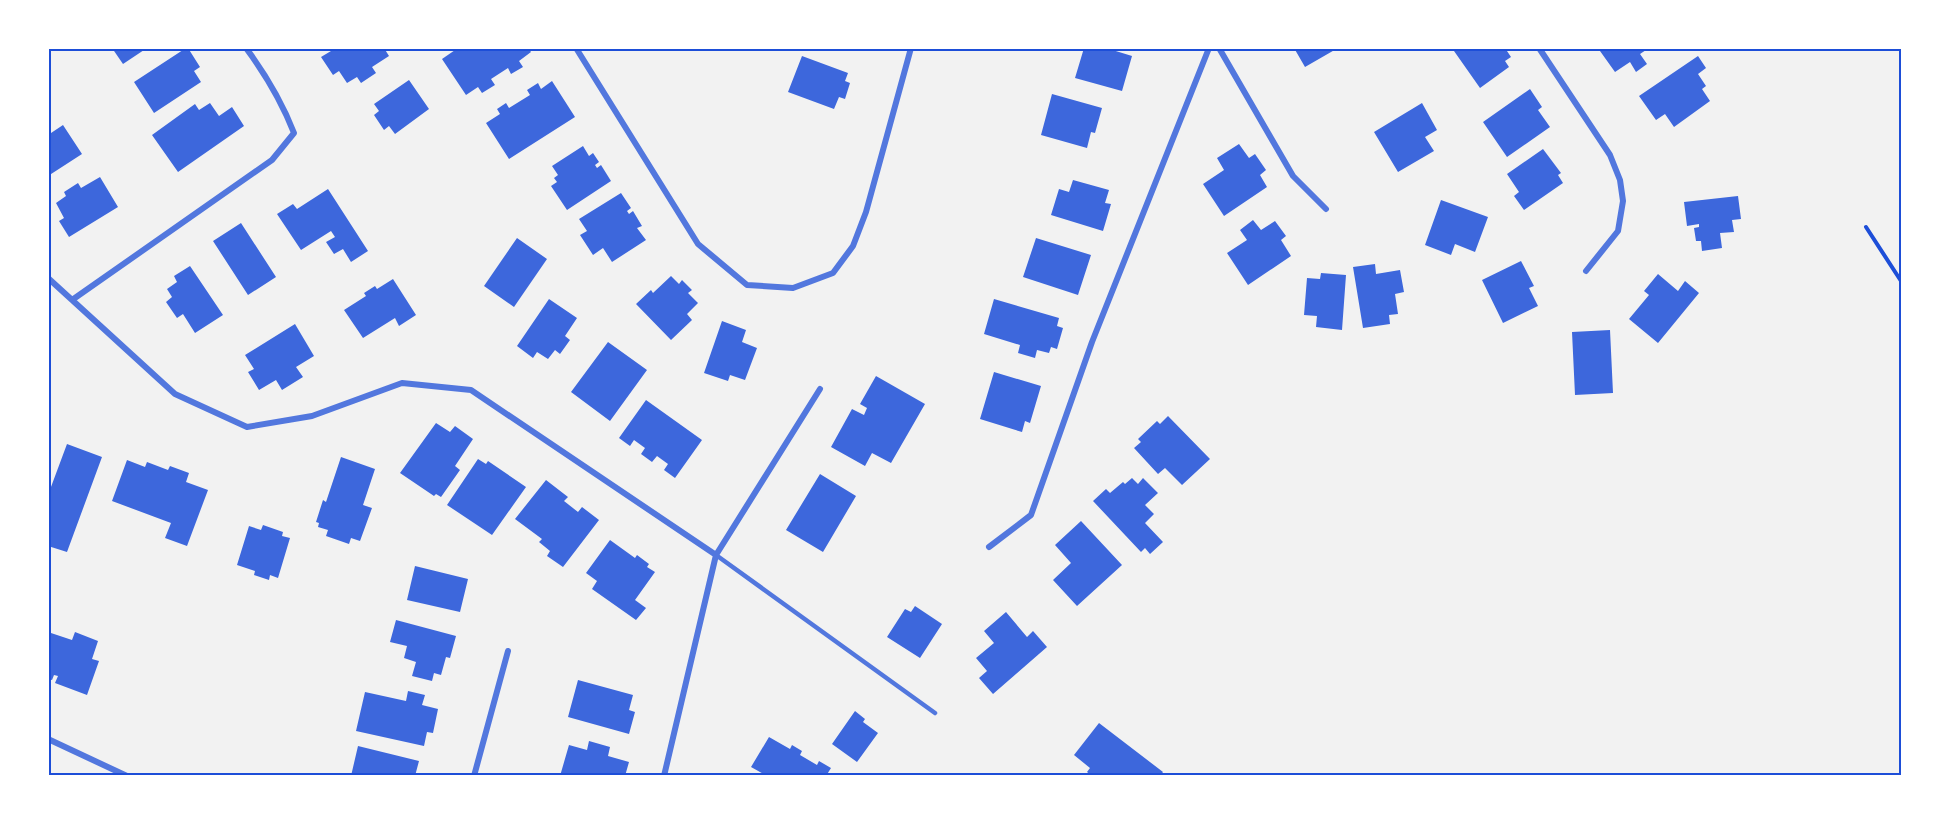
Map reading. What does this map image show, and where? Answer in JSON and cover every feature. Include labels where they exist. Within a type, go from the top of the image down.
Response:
[{"type":"street","points":[[72,300],[272,160],[294,133],[285,108],[246,48]]},
{"type":"street","points":[[576,48],[698,244],[747,285],[793,288],[833,273],[853,246],[866,212],[911,48]]},
{"type":"street","points":[[988,547],[1031,515],[1092,342],[1209,48]]},
{"type":"street","points":[[1219,48],[1293,176],[1326,209]]},
{"type":"street","points":[[1539,48],[1610,155],[1620,180],[1623,201],[1618,231],[1586,272]]},
{"type":"street","points":[[48,278],[175,394],[247,427],[312,416],[402,383],[471,390],[716,555]]},
{"type":"street","points":[[664,776],[716,555],[820,389]]},
{"type":"street","points":[[474,776],[508,651]]},
{"type":"street","points":[[48,739],[127,776]]},
{"type":"lane","points":[[716,555],[935,713]]},
{"type":"path","points":[[1866,227],[1901,281]]},
{"type":"building","points":[[112,48],[147,48],[123,64]]},
{"type":"building","points":[[186,48],[200,67],[194,71],[201,82],[154,113],[134,82]]},
{"type":"building","points":[[336,48],[384,48],[389,56],[372,67],[376,73],[361,83],[357,77],[347,83],[339,71],[333,75],[321,57]]},
{"type":"building","points":[[458,48],[528,48],[531,52],[519,61],[523,67],[511,74],[508,68],[491,79],[495,85],[482,93],[478,87],[466,95],[442,59]]},
{"type":"building","points":[[1084,48],[1106,48],[1132,56],[1122,91],[1075,78]]},
{"type":"building","points":[[1294,48],[1338,48],[1305,67]]},
{"type":"building","points":[[1458,48],[1505,48],[1511,57],[1505,61],[1509,67],[1480,88],[1454,51]]},
{"type":"building","points":[[1605,48],[1649,48],[1640,54],[1647,64],[1636,72],[1630,62],[1615,72],[1600,51]]},
{"type":"building","points":[[802,56],[848,73],[845,81],[850,83],[845,99],[839,97],[834,109],[788,92]]},
{"type":"building","points":[[1698,56],[1706,68],[1698,74],[1706,86],[1702,89],[1710,101],[1674,127],[1665,114],[1656,120],[1639,96]]},
{"type":"building","points":[[409,80],[429,109],[395,134],[389,126],[384,130],[374,115],[379,111],[374,104]]},
{"type":"building","points":[[552,81],[575,117],[509,159],[486,123],[500,114],[497,109],[506,103],[509,108],[530,95],[527,90],[538,83],[541,89]]},
{"type":"building","points":[[1530,89],[1542,107],[1538,110],[1550,127],[1507,157],[1483,122]]},
{"type":"building","points":[[1052,94],[1102,108],[1095,133],[1091,132],[1087,148],[1041,135]]},
{"type":"building","points":[[210,103],[219,116],[232,107],[244,126],[178,172],[152,135],[195,104],[199,110]]},
{"type":"building","points":[[1422,103],[1437,130],[1425,137],[1434,151],[1398,172],[1374,132]]},
{"type":"building","points":[[63,125],[82,154],[48,176],[48,135]]},
{"type":"building","points":[[1239,144],[1249,158],[1255,154],[1266,170],[1260,175],[1267,187],[1224,216],[1203,184],[1224,170],[1217,158]]},
{"type":"building","points":[[583,146],[589,156],[593,153],[599,162],[595,165],[597,168],[601,165],[611,181],[567,210],[551,186],[557,182],[554,178],[558,175],[552,166]]},
{"type":"building","points":[[1543,149],[1561,173],[1558,175],[1563,183],[1524,210],[1514,196],[1519,192],[1507,174]]},
{"type":"building","points":[[100,177],[118,207],[69,237],[59,221],[64,218],[56,203],[66,196],[64,192],[78,183],[81,188]]},
{"type":"building","points":[[1073,180],[1109,190],[1105,203],[1111,204],[1103,231],[1051,215],[1059,189],[1069,192]]},
{"type":"building","points":[[328,189],[368,251],[351,262],[343,249],[334,254],[326,242],[335,237],[331,231],[301,250],[277,214],[293,204],[297,209]]},
{"type":"building","points":[[621,193],[631,208],[627,211],[629,214],[633,211],[642,226],[637,228],[646,240],[612,262],[603,248],[593,255],[580,235],[587,231],[579,219]]},
{"type":"building","points":[[1738,196],[1741,219],[1732,220],[1734,232],[1720,233],[1722,248],[1702,251],[1701,241],[1696,241],[1694,228],[1699,227],[1699,224],[1687,226],[1684,202]]},
{"type":"building","points":[[1441,200],[1488,217],[1475,252],[1455,244],[1451,255],[1425,245]]},
{"type":"building","points":[[1253,220],[1261,230],[1275,221],[1286,236],[1281,240],[1291,256],[1248,285],[1227,253],[1247,240],[1240,230]]},
{"type":"building","points":[[241,223],[276,277],[248,295],[213,241]]},
{"type":"building","points":[[517,238],[547,259],[514,307],[484,286]]},
{"type":"building","points":[[1036,238],[1091,255],[1078,295],[1023,277]]},
{"type":"building","points":[[1521,261],[1534,286],[1529,288],[1538,306],[1503,323],[1482,280]]},
{"type":"building","points":[[1375,264],[1376,274],[1400,270],[1404,292],[1395,294],[1398,314],[1389,315],[1390,324],[1363,328],[1353,267]]},
{"type":"building","points":[[190,266],[223,315],[195,333],[183,314],[177,318],[166,302],[172,297],[167,289],[177,282],[174,276]]},
{"type":"building","points":[[1321,273],[1346,275],[1342,330],[1316,327],[1317,316],[1304,315],[1307,278],[1320,279]]},
{"type":"building","points":[[1658,274],[1678,291],[1685,281],[1699,293],[1658,343],[1629,319],[1649,295],[1644,291]]},
{"type":"building","points":[[671,276],[679,284],[682,280],[692,290],[688,293],[698,303],[687,314],[692,320],[671,340],[636,304],[651,290],[653,293]]},
{"type":"building","points":[[393,279],[416,315],[399,326],[395,318],[363,338],[344,310],[366,296],[364,293],[375,286],[377,289]]},
{"type":"building","points":[[549,299],[577,318],[565,336],[570,340],[560,354],[555,350],[548,359],[537,352],[533,358],[517,346]]},
{"type":"building","points":[[994,299],[1059,318],[1057,326],[1063,328],[1057,349],[1051,347],[1049,353],[1037,350],[1035,358],[1018,353],[1020,345],[984,334]]},
{"type":"building","points":[[722,321],[746,330],[742,342],[757,348],[745,380],[730,375],[728,381],[704,373]]},
{"type":"building","points":[[295,324],[314,356],[296,367],[303,377],[282,390],[276,380],[259,390],[248,372],[254,369],[245,355]]},
{"type":"building","points":[[1610,330],[1613,393],[1575,395],[1572,332]]},
{"type":"building","points":[[608,342],[647,370],[610,421],[571,392]]},
{"type":"building","points":[[994,372],[1041,386],[1030,423],[1025,421],[1022,432],[980,419]]},
{"type":"building","points":[[876,376],[925,404],[891,463],[872,453],[865,466],[831,447],[852,409],[864,415],[867,408],[860,404]]},
{"type":"building","points":[[646,400],[702,440],[675,478],[664,470],[668,464],[657,456],[652,462],[641,454],[645,448],[634,440],[630,446],[619,438]]},
{"type":"building","points":[[1168,416],[1210,459],[1182,485],[1165,468],[1158,474],[1134,448],[1141,442],[1138,439],[1157,421],[1160,424]]},
{"type":"building","points":[[436,423],[450,432],[455,426],[473,439],[455,466],[460,470],[441,497],[436,494],[434,496],[400,473]]},
{"type":"building","points":[[67,444],[102,457],[67,552],[48,546],[48,495]]},
{"type":"building","points":[[341,457],[375,469],[363,505],[372,508],[360,541],[351,538],[349,544],[326,536],[328,530],[318,527],[319,523],[316,522],[323,500],[326,502]]},
{"type":"building","points":[[478,459],[486,464],[488,461],[526,487],[492,535],[447,505]]},
{"type":"building","points":[[127,460],[145,467],[147,462],[168,470],[170,466],[189,473],[186,482],[208,490],[187,546],[165,538],[171,523],[112,501]]},
{"type":"building","points":[[820,474],[856,496],[823,552],[786,530]]},
{"type":"building","points":[[1132,478],[1138,484],[1143,478],[1158,493],[1145,505],[1154,514],[1145,523],[1163,542],[1150,554],[1145,548],[1141,552],[1093,501],[1106,489],[1110,493]]},
{"type":"building","points":[[546,480],[568,497],[564,501],[578,512],[582,507],[599,520],[563,567],[547,556],[550,551],[539,542],[542,539],[515,519]]},
{"type":"building","points":[[1081,521],[1122,565],[1077,606],[1053,580],[1071,563],[1055,545]]},
{"type":"building","points":[[263,525],[283,532],[282,536],[290,538],[278,578],[270,575],[269,580],[254,575],[255,571],[237,565],[249,526],[261,530]]},
{"type":"building","points":[[610,540],[635,558],[637,555],[649,564],[647,567],[655,572],[635,600],[646,608],[636,620],[592,589],[597,581],[586,573]]},
{"type":"building","points":[[415,566],[468,579],[460,612],[407,600]]},
{"type":"building","points":[[915,606],[942,624],[920,658],[887,637],[905,609],[911,612]]},
{"type":"building","points":[[1006,612],[1027,637],[1033,631],[1047,647],[993,694],[979,678],[987,671],[976,658],[994,643],[984,631]]},
{"type":"building","points":[[396,620],[456,636],[450,658],[446,657],[441,675],[434,673],[432,681],[412,676],[416,662],[404,658],[407,646],[390,642]]},
{"type":"building","points":[[48,632],[72,640],[75,632],[98,641],[92,659],[99,661],[87,695],[55,683],[58,676],[54,675],[52,680],[48,679]]},
{"type":"building","points":[[578,680],[633,695],[629,710],[635,712],[629,734],[568,717]]},
{"type":"building","points":[[408,691],[425,695],[422,705],[438,709],[433,733],[427,732],[424,746],[356,731],[365,692],[406,701]]},
{"type":"building","points":[[855,711],[865,719],[863,722],[878,733],[857,762],[832,744]]},
{"type":"building","points":[[1099,723],[1163,772],[1160,776],[1092,776],[1087,772],[1090,768],[1074,755]]},
{"type":"building","points":[[769,737],[790,749],[792,745],[802,751],[800,755],[817,765],[819,761],[831,768],[826,776],[767,776],[751,767]]},
{"type":"building","points":[[589,741],[610,747],[608,756],[629,762],[625,776],[560,776],[569,745],[587,750]]},
{"type":"building","points":[[358,746],[419,761],[415,776],[405,774],[405,776],[351,776]]}]
